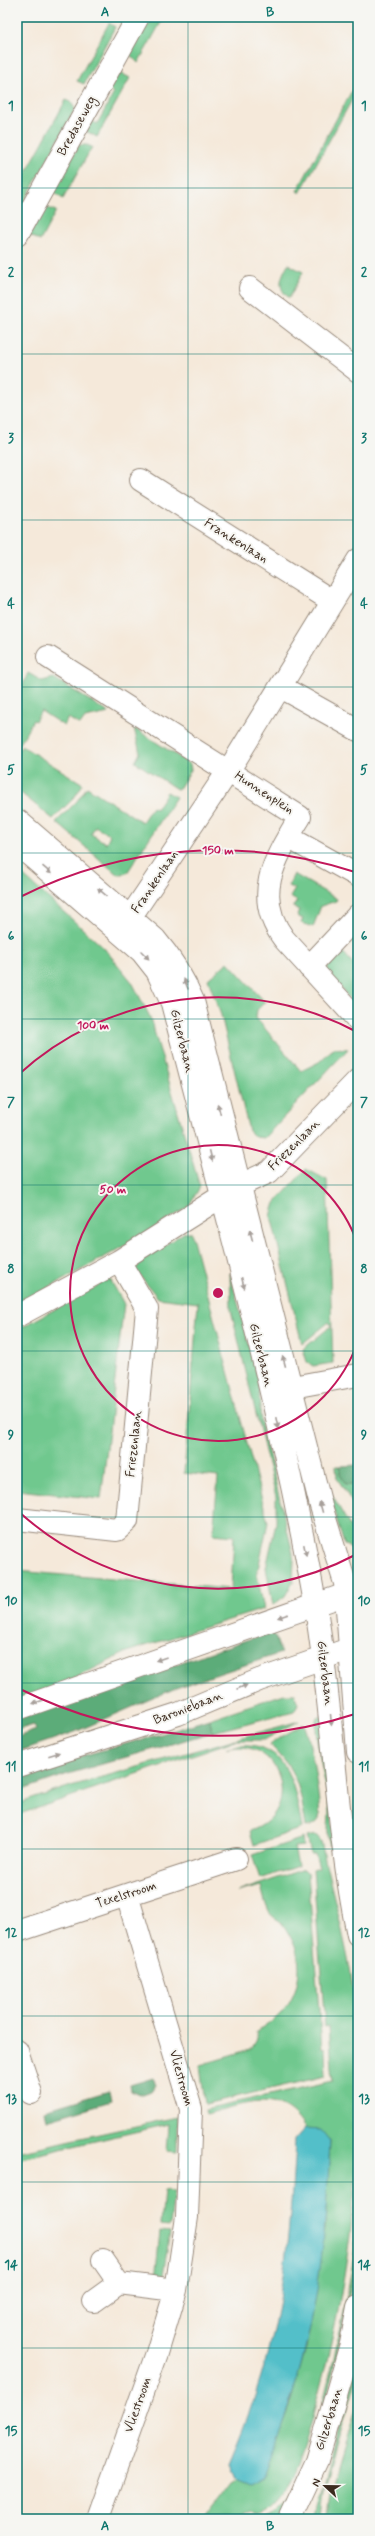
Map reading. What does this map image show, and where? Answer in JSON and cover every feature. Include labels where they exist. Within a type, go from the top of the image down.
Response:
[{"type":"street","name":"Bredaseweg","points":[[17,234],[138,17]]},
{"type":"street","points":[[250,288],[358,371]]},
{"type":"street","name":"Frankenlaan","points":[[141,480],[332,601]]},
{"type":"street","name":"Frankenlaan","points":[[125,925],[229,770],[358,560]]},
{"type":"street","points":[[48,657],[229,770]]},
{"type":"street","points":[[281,687],[358,730]]},
{"type":"street","name":"Hunnenplein","points":[[229,770],[300,817],[272,869],[268,896],[270,908],[278,931],[358,1020]]},
{"type":"street","name":"Gilzerbaan","points":[[17,820],[125,925]]},
{"type":"street","name":"Hunnenplein","points":[[288,837],[358,876]]},
{"type":"street","name":"Gilzerbaan","points":[[17,844],[125,925],[160,944],[184,979],[193,1001],[230,1191],[280,1389],[324,1658],[340,1829],[358,1935]]},
{"type":"street","points":[[309,967],[358,916]]},
{"type":"street","name":"Friezenlaan","points":[[17,1316],[118,1261],[230,1191],[269,1172],[358,1080]]},
{"type":"street","name":"Friezenlaan","points":[[17,1518],[117,1530],[127,1521],[147,1309],[118,1261]]},
{"type":"street","points":[[280,1389],[358,1375]]},
{"type":"street","name":"Gilzerbaan","points":[[280,1389],[321,1506],[345,1583],[352,1592],[358,1752]]},
{"type":"street","points":[[17,1709],[352,1592]]},
{"type":"street","name":"Baroniebaan","points":[[17,1766],[178,1714],[259,1680],[354,1647]]},
{"type":"street","name":"Texelstroom","points":[[17,1932],[236,1859]]},
{"type":"street","name":"Vliestroom","points":[[98,2519],[157,2353],[176,2290],[187,2217],[191,2109],[127,1895]]},
{"type":"street","points":[[17,2051],[31,2093]]},
{"type":"street","points":[[103,2260],[119,2283]]},
{"type":"street","points":[[94,2301],[119,2283],[176,2290]]},
{"type":"street","name":"Gilzerbaan","points":[[290,2519],[317,2461],[351,2344],[358,2307]]},
{"type":"street","name":"Gilzerbaan","points":[[307,2519],[319,2476],[317,2461]]},
{"type":"green space","points":[[149,17],[164,17],[138,63],[129,54]]},
{"type":"green space","points":[[109,23],[115,27],[84,84],[77,81]]},
{"type":"green space","points":[[119,72],[130,78],[97,137],[86,131],[92,121],[97,124],[114,93],[109,90]]},
{"type":"green space","points":[[355,85],[358,86],[358,89],[300,193],[297,191]]},
{"type":"green space","points":[[66,100],[71,102],[75,109],[17,215],[17,189]]},
{"type":"green space","points":[[79,145],[87,145],[92,147],[63,199],[53,192]]},
{"type":"green space","points":[[45,207],[56,211],[40,241],[29,235]]},
{"type":"green space","points":[[288,264],[303,272],[289,298],[282,290],[281,286],[283,273]]},
{"type":"green space","points":[[28,673],[42,681],[54,678],[109,713],[85,718],[80,725],[68,718],[64,726],[41,711],[35,721],[33,720],[17,749],[17,698]]},
{"type":"green space","points":[[134,728],[190,764],[191,770],[178,790],[135,762],[140,753]]},
{"type":"green space","points":[[22,746],[83,784],[74,798],[53,819],[17,790],[17,749],[19,750]]},
{"type":"green space","points":[[87,787],[142,822],[152,807],[156,809],[167,792],[176,797],[127,873],[118,875],[56,822],[77,801]],"holes":[[[95,826],[110,835],[106,843],[91,834]]]},
{"type":"green space","points":[[17,870],[104,948],[132,982],[150,1017],[200,1187],[188,1207],[143,1236],[17,1305]]},
{"type":"green space","points":[[294,874],[337,899],[336,901],[321,906],[313,927],[301,923],[303,919],[297,916],[299,910],[293,907],[297,901],[290,897],[295,889],[288,886]]},
{"type":"green space","points":[[341,950],[358,969],[358,1010],[327,970],[329,963]]},
{"type":"green space","points":[[228,962],[265,1002],[257,1010],[256,1018],[301,1071],[319,1062],[334,1048],[348,1049],[264,1138],[255,1137],[249,1131],[221,1015],[208,979]]},
{"type":"green space","points":[[306,1169],[327,1180],[333,1363],[313,1366],[307,1362],[303,1349],[331,1326],[329,1322],[302,1344],[271,1216],[275,1203]]},
{"type":"green space","points":[[185,1232],[191,1232],[268,1522],[257,1574],[264,1609],[129,1651],[51,1690],[17,1702],[17,1571],[231,1589],[234,1536],[213,1534],[218,1477],[184,1473],[198,1303],[158,1298],[132,1266]]},
{"type":"green space","points":[[230,1273],[258,1379],[261,1422],[294,1558],[293,1582],[285,1596],[273,1605],[266,1568],[276,1523],[276,1497],[231,1310]]},
{"type":"green space","points":[[110,1279],[124,1304],[101,1499],[17,1490],[17,1330]]},
{"type":"green space","points":[[358,1465],[358,1484],[346,1484],[340,1475],[340,1466]]},
{"type":"green space","points":[[336,1466],[340,1466],[340,1475],[346,1484],[358,1484],[358,1512],[337,1478]]},
{"type":"green space","points":[[326,1485],[358,1540],[358,1554],[344,1544]]},
{"type":"green space","points":[[273,1631],[281,1653],[176,1688],[75,1732],[17,1752],[17,1737],[36,1730],[34,1725],[17,1730],[17,1718]]},
{"type":"green space","points":[[284,1694],[295,1694],[298,1704],[294,1711],[213,1732],[209,1719]]},
{"type":"green space","points":[[324,1715],[335,1855],[328,1839],[328,1799],[316,1730],[316,1719]]},
{"type":"green space","points":[[209,1719],[213,1732],[68,1774],[17,1792],[17,1774],[161,1734]]},
{"type":"green space","points":[[299,1721],[264,1740],[236,1740],[17,1815],[17,1804],[71,1786]]},
{"type":"green space","points":[[304,1724],[312,1756],[319,1801],[319,1819],[317,1822],[306,1827],[302,1802],[292,1772],[279,1754],[269,1744]]},
{"type":"green space","points":[[238,1745],[255,1746],[269,1751],[279,1759],[287,1771],[292,1784],[302,1828],[254,1845],[250,1831],[267,1821],[277,1808],[281,1793],[279,1777],[272,1763],[260,1753],[245,1747],[226,1749]]},
{"type":"green space","points":[[316,1835],[321,1841],[351,1972],[356,2016],[359,2111],[357,2159],[348,2253],[340,2300],[319,2392],[304,2443],[291,2475],[271,2503],[258,2515],[251,2513],[240,2519],[204,2519],[231,2483],[280,2430],[290,2404],[306,2348],[315,2299],[325,2228],[330,2141],[319,2130],[306,2130],[296,2117],[285,2108],[273,2103],[248,2103],[206,2114],[205,2109],[333,2081],[329,2026],[325,2027],[313,1870],[319,1868],[315,1854],[311,1854],[307,1837]]},
{"type":"green space","points":[[303,1838],[304,1846],[294,1847],[298,1866],[260,1879],[252,1855]]},
{"type":"green space","points":[[304,1869],[308,1873],[322,2048],[325,2048],[326,2076],[205,2104],[200,2065],[251,2050],[257,2039],[256,2031],[268,2024],[288,2005],[298,1980],[299,1967],[297,1953],[292,1940],[281,1922],[269,1912],[261,1886],[237,1892]]},
{"type":"green space","points":[[153,2078],[156,2084],[151,2091],[140,2095],[131,2091],[130,2085]]},
{"type":"green space","points":[[109,2091],[111,2101],[47,2120],[45,2110]]},
{"type":"green space","points":[[177,2117],[177,2152],[167,2151],[169,2124],[17,2159],[17,2152]]},
{"type":"green space","points":[[164,2190],[174,2191],[170,2226],[161,2225]]},
{"type":"green space","points":[[358,2228],[358,2239],[350,2295],[328,2394],[305,2470],[285,2519],[265,2517],[287,2496],[302,2471],[309,2452],[339,2337]]},
{"type":"green space","points":[[160,2231],[170,2232],[162,2282],[155,2280]]},
{"type":"green space","points":[[358,2357],[358,2374],[323,2491],[320,2519],[314,2519]]},
{"type":"green space","points":[[358,2402],[358,2519],[327,2519],[330,2493]]},
{"type":"water","points":[[305,2129],[321,2130],[330,2141],[323,2246],[316,2298],[301,2365],[286,2413],[263,2476],[250,2483],[235,2477],[229,2463],[254,2399],[269,2348],[281,2289],[289,2229],[295,2140]]}]
